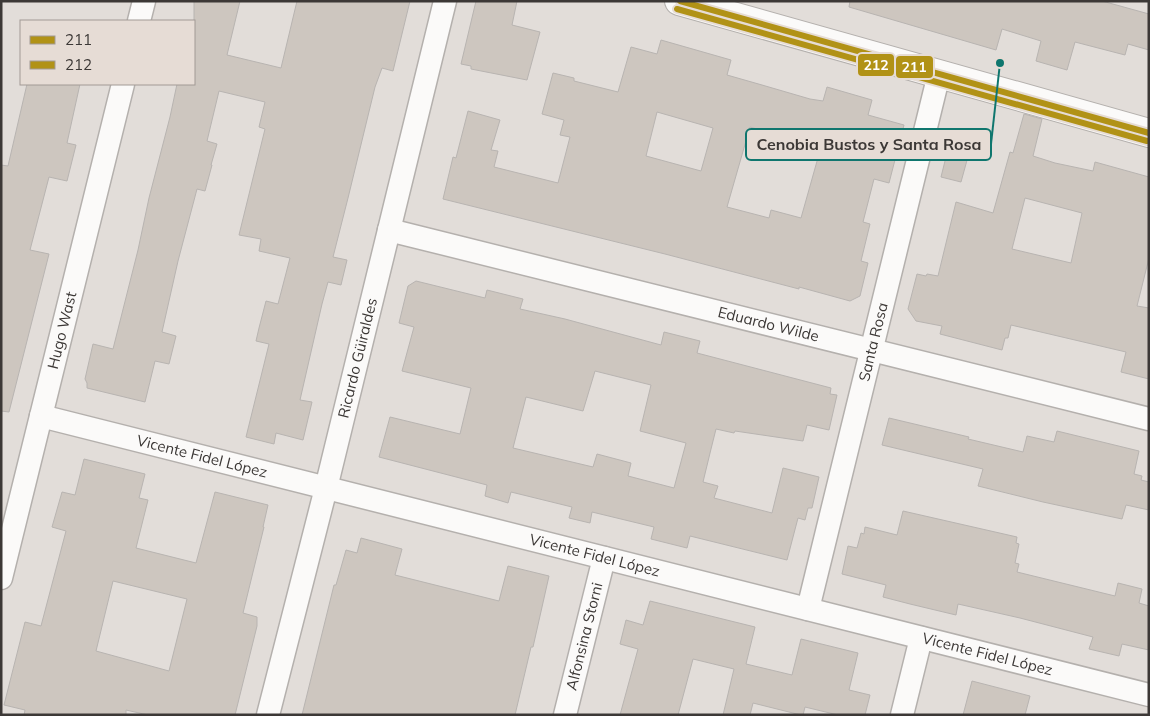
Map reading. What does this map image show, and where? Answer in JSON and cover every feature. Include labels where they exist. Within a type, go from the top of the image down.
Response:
[{"type":"street","points":[[139,20],[144,1]]},
{"type":"street","name":"Ricardo Güiraldes","points":[[268,715],[326,488],[445,1]]},
{"type":"street","points":[[679,1],[1149,133]]},
{"type":"street","name":"Santa Rosa","points":[[808,609],[939,74]]},
{"type":"street","name":"Hugo Wast","points":[[1,578],[123,85]]},
{"type":"street","name":"Eduardo Wilde","points":[[389,230],[1149,419]]},
{"type":"street","name":"Vicente Fidel López","points":[[41,416],[1149,695]]},
{"type":"street","name":"Alfonsina Storni","points":[[565,715],[604,558]]},
{"type":"street","points":[[902,715],[921,638]]},
{"type":"building","points":[[194,1],[240,1],[227,55],[281,68],[297,1],[410,1],[393,71],[382,68],[375,87],[333,257],[347,260],[341,285],[328,282],[322,304],[300,400],[312,402],[303,440],[276,433],[274,444],[246,437],[269,344],[256,341],[259,328],[266,301],[278,304],[290,258],[259,251],[261,239],[239,235],[265,129],[259,127],[265,102],[219,91],[207,141],[217,144],[205,191],[197,189],[162,332],[176,336],[169,364],[155,361],[145,402],[87,388],[85,379],[93,344],[113,349],[177,85],[195,85]]},
{"type":"building","points":[[476,1],[517,1],[512,25],[540,32],[527,80],[471,69],[471,66],[461,64]]},
{"type":"building","points":[[850,1],[1102,1],[1149,14],[1149,50],[1128,44],[1125,55],[1075,42],[1067,70],[1036,61],[1041,41],[1002,29],[996,50],[849,7]]},
{"type":"building","points":[[661,40],[731,60],[727,75],[810,99],[823,101],[827,87],[872,100],[868,115],[904,125],[889,183],[874,179],[863,222],[870,224],[861,261],[868,263],[860,296],[850,301],[443,199],[453,157],[456,158],[468,111],[500,120],[491,150],[498,151],[494,167],[558,183],[570,137],[560,135],[564,120],[542,114],[553,73],[574,78],[574,81],[618,92],[631,47],[657,54]],"holes":[[[657,112],[713,128],[701,171],[646,156]],[[750,127],[821,147],[801,218],[771,210],[769,218],[727,207]]]},
{"type":"building","points":[[27,85],[80,85],[67,143],[76,145],[67,181],[49,177],[30,250],[49,254],[9,412],[1,411],[1,165],[8,166]]},
{"type":"building","points":[[1024,114],[1042,119],[1033,156],[1093,171],[1095,162],[1149,177],[1149,258],[1137,306],[1149,308],[1149,379],[1121,372],[1126,352],[1011,325],[1008,338],[1005,338],[1002,350],[940,334],[942,326],[916,321],[908,309],[917,274],[938,276],[956,202],[993,213],[1010,152],[1013,153]],"holes":[[[1025,198],[1082,213],[1071,263],[1012,249]]]},
{"type":"building","points":[[951,137],[972,142],[961,182],[941,177]]},
{"type":"building","points":[[416,281],[485,298],[487,290],[523,299],[520,309],[661,345],[664,332],[700,341],[697,353],[831,388],[830,394],[837,395],[829,430],[807,425],[803,441],[735,431],[734,433],[716,429],[703,482],[718,486],[714,498],[772,513],[783,468],[819,477],[812,508],[808,508],[805,520],[798,518],[787,560],[690,536],[687,548],[651,539],[654,527],[592,512],[590,523],[569,518],[572,507],[511,492],[508,503],[485,496],[487,485],[379,457],[390,417],[460,434],[471,388],[402,371],[414,327],[399,323],[408,286]],"holes":[[[595,371],[651,385],[640,431],[686,443],[674,488],[628,476],[631,463],[597,454],[593,467],[513,448],[526,397],[583,411]]]},
{"type":"building","points":[[889,418],[1023,452],[1027,436],[1054,442],[1057,431],[1139,451],[1134,474],[1142,476],[1141,480],[1149,482],[1149,510],[1126,505],[1122,519],[978,486],[983,469],[882,445]]},
{"type":"building","points":[[84,459],[145,474],[139,498],[148,500],[136,548],[196,563],[215,492],[268,505],[243,613],[257,617],[257,626],[235,715],[148,715],[126,710],[126,715],[24,715],[25,710],[4,705],[25,622],[41,626],[66,531],[52,527],[62,492],[75,495]],"holes":[[[113,581],[187,599],[169,671],[96,651]]]},
{"type":"building","points":[[903,511],[1017,537],[1016,543],[1019,544],[1015,563],[1019,564],[1017,572],[1115,596],[1118,583],[1142,589],[1139,603],[1149,606],[1149,650],[1122,644],[1119,656],[1089,649],[1093,637],[958,604],[956,615],[910,604],[883,597],[886,585],[842,574],[848,546],[857,548],[861,533],[864,534],[865,527],[897,535]]},
{"type":"building","points":[[361,538],[402,549],[395,575],[499,601],[508,566],[549,576],[515,715],[302,715],[334,585],[336,585],[346,550],[357,553]]},
{"type":"building","points":[[650,601],[755,627],[746,664],[792,675],[801,639],[858,653],[849,690],[870,695],[865,715],[838,715],[805,707],[803,715],[801,715],[753,703],[750,715],[723,715],[734,669],[693,659],[678,715],[620,715],[638,649],[620,644],[626,620],[643,625]]},
{"type":"building","points":[[972,681],[1030,696],[1025,715],[963,715]]},
{"type":"transit line","name":"211","points":[[680,1],[1149,133]]},
{"type":"transit line","name":"212","points":[[677,9],[1147,141]]},
{"type":"place","name":"Cenobia Bustos y Santa Rosa","points":[[1000,63]]}]
